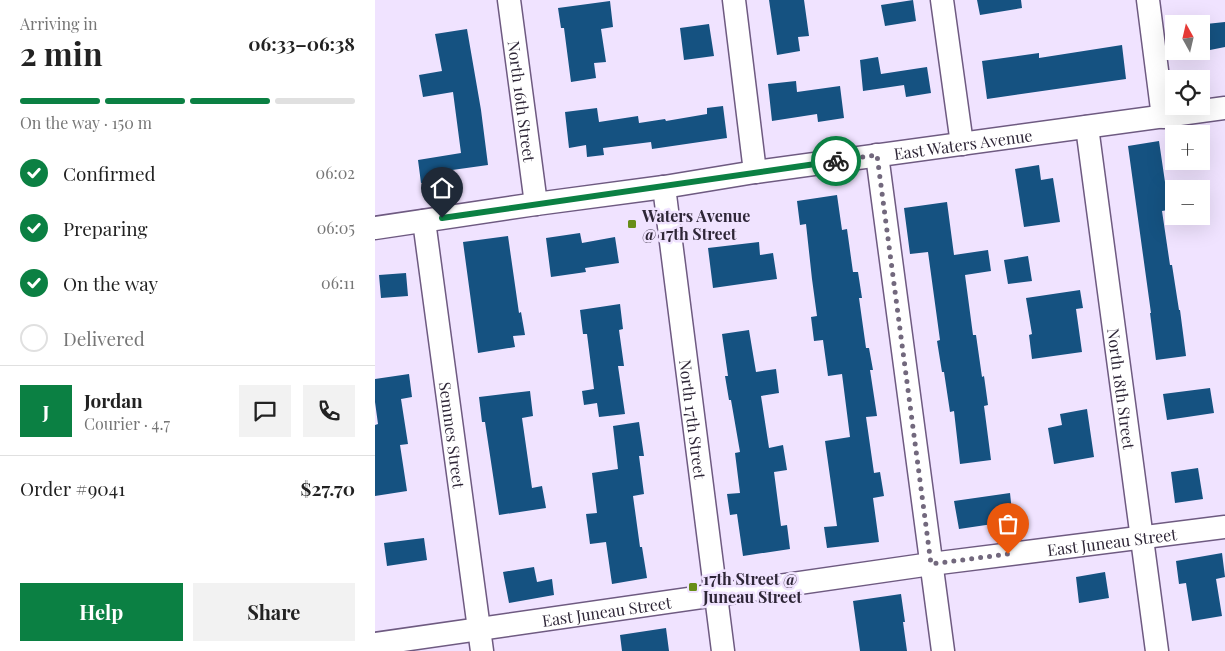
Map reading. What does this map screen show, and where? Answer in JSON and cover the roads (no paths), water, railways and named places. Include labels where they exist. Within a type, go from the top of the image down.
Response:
[{"type":"street","name":"North 16th Street","points":[[509,0],[536,204]]},
{"type":"street","points":[[734,0],[755,172]]},
{"type":"street","points":[[942,0],[962,144]]},
{"type":"street","points":[[1148,0],[1163,117]]},
{"type":"street","name":"East Waters Avenue","points":[[375,228],[755,172],[1225,108]]},
{"type":"street","name":"North 18th Street","points":[[1087,127],[1157,651]]},
{"type":"street","points":[[877,155],[943,651]]},
{"type":"street","name":"North 17th Street","points":[[663,187],[723,651]]},
{"type":"street","name":"Semmes Street","points":[[424,221],[480,640]]},
{"type":"street","name":"East Juneau Street","points":[[375,644],[480,640],[717,595],[931,564],[1225,527]]},
{"type":"place","name":"Waters Avenue @ 17th Street","points":[[632,224]]},
{"type":"place","name":"17th Street @ Juneau Street","points":[[693,587]]}]
